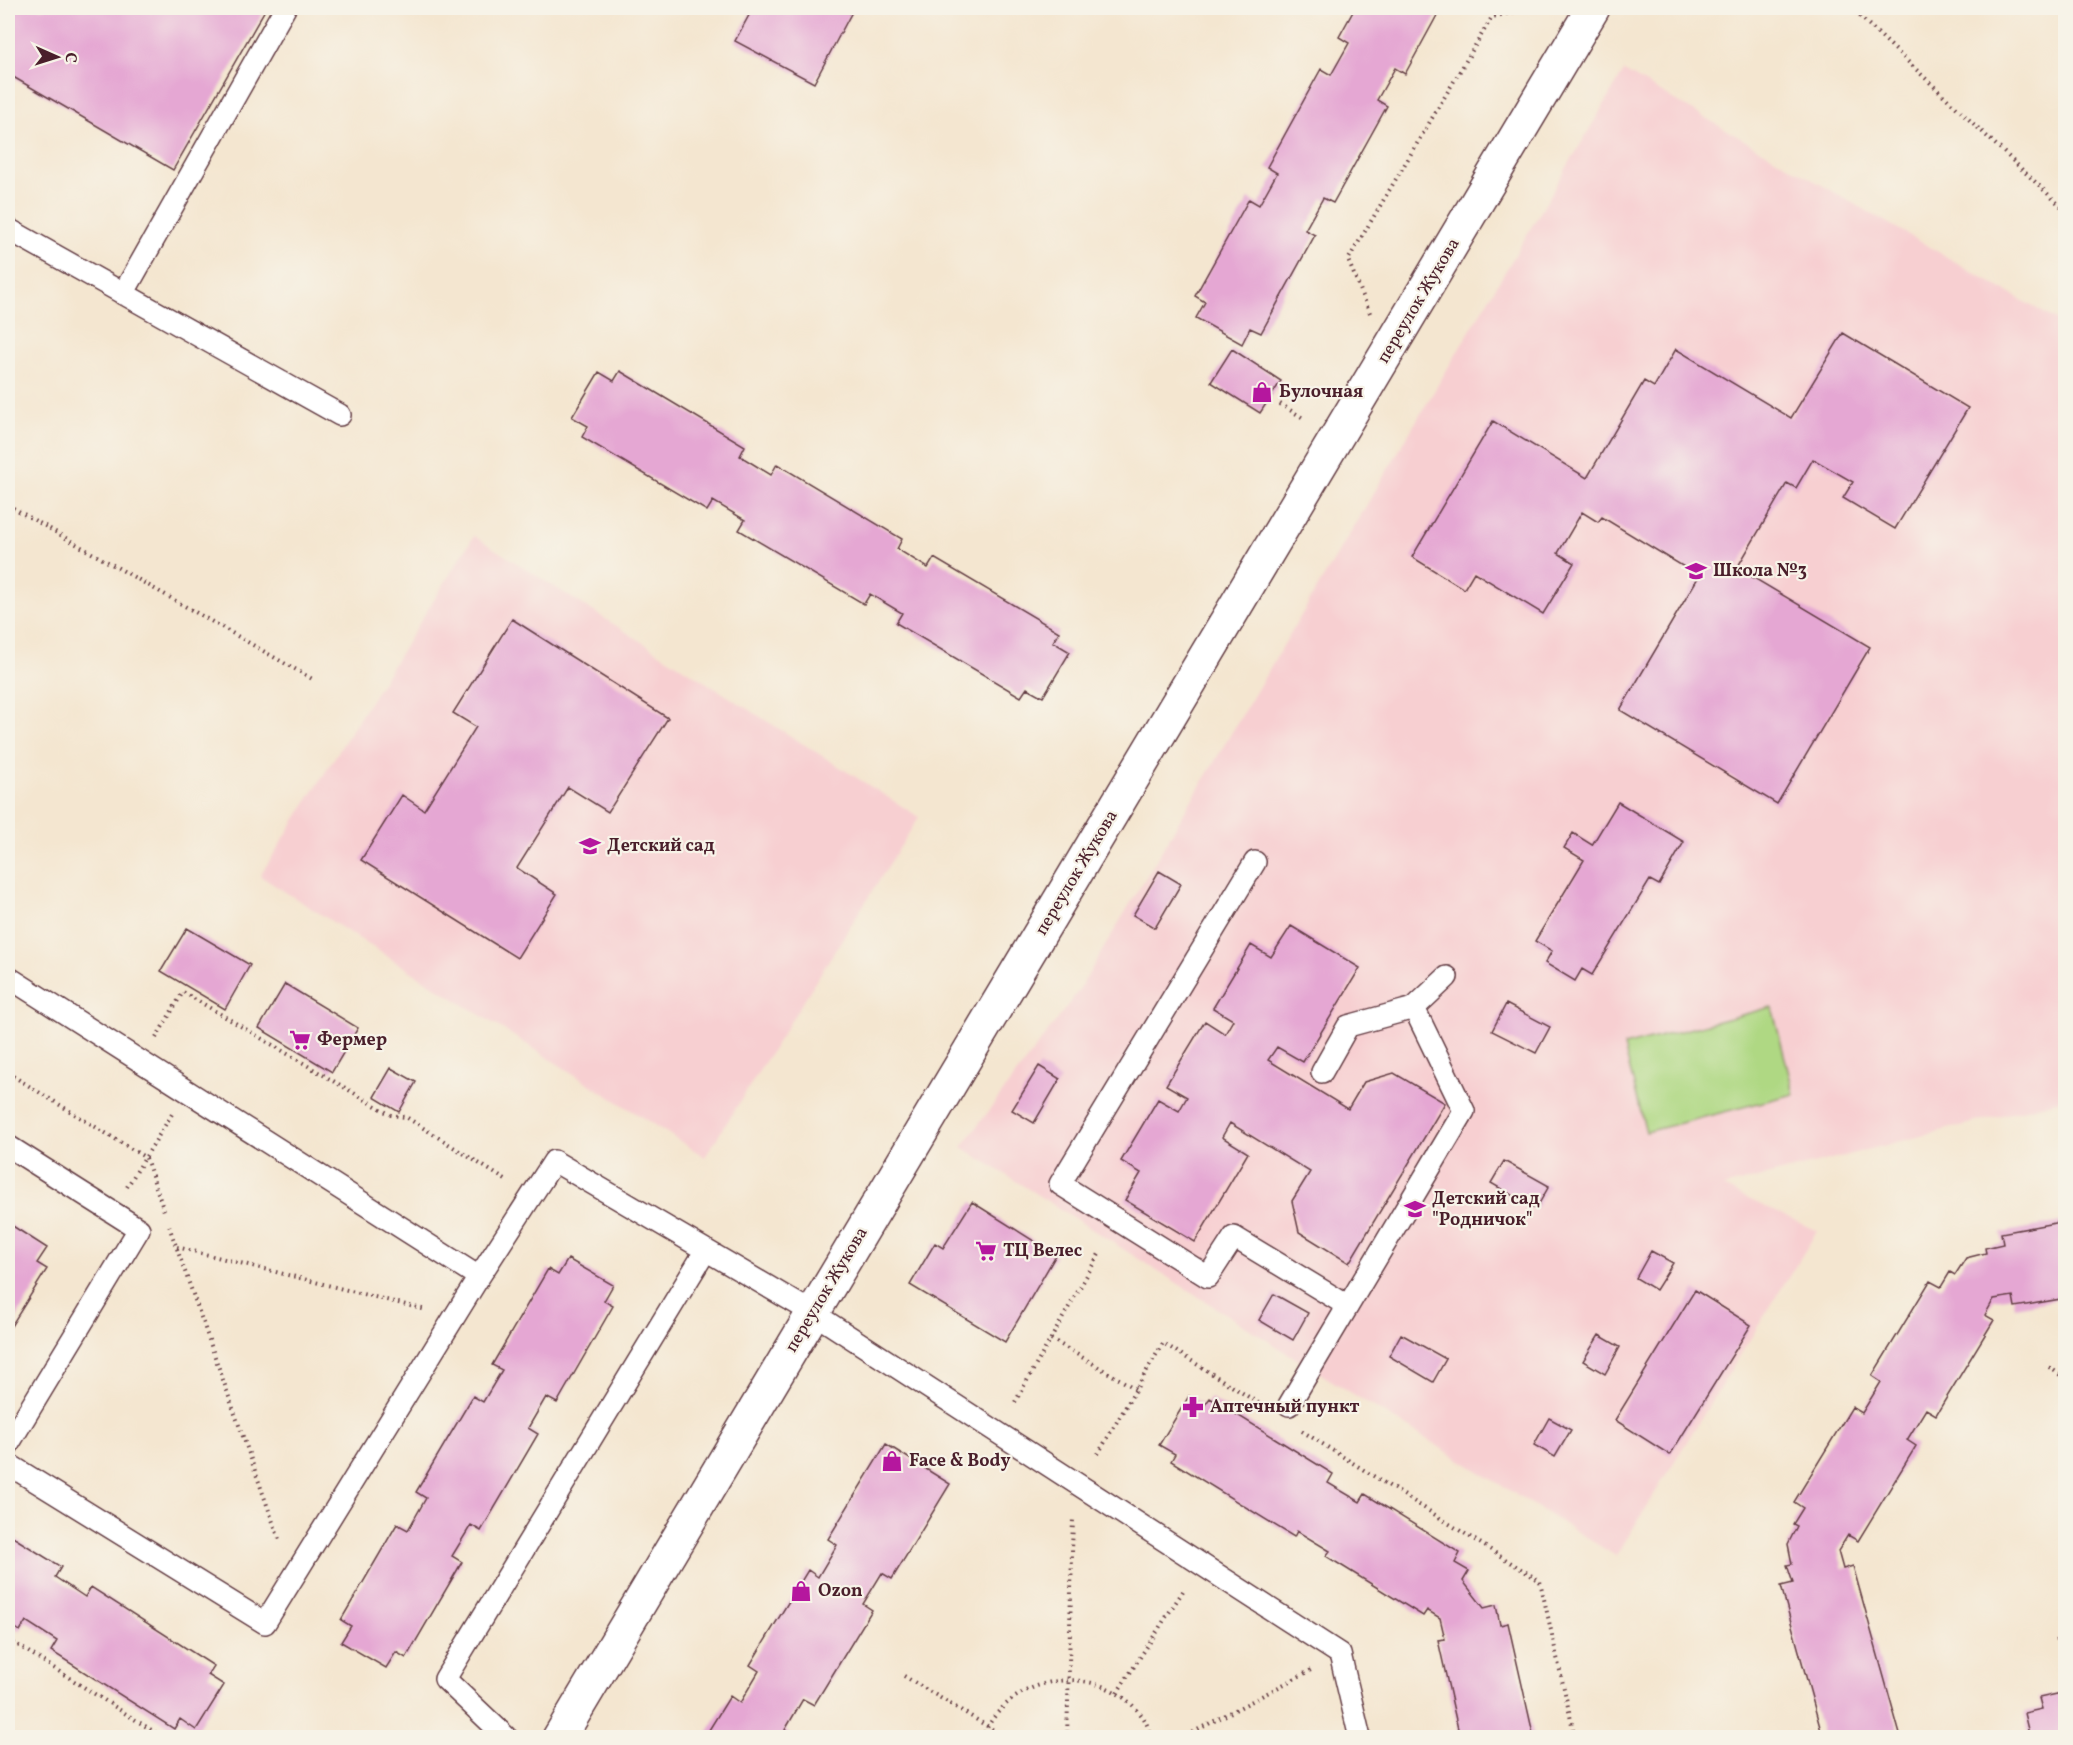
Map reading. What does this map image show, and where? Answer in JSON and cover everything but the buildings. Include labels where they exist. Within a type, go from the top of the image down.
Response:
[{"type":"street","name":"переулок Жукова","points":[[559,1737],[1593,8]]},
{"type":"lane","points":[[123,294],[285,8]]},
{"type":"lane","points":[[8,229],[340,415]]},
{"type":"lane","points":[[1255,862],[1060,1184],[1208,1277],[1234,1237],[1348,1306]]},
{"type":"lane","points":[[8,977],[479,1277]]},
{"type":"lane","points":[[1322,1072],[1348,1026],[1414,1008],[1447,977]]},
{"type":"lane","points":[[1291,1415],[1348,1306],[1464,1112],[1414,1008]]},
{"type":"lane","points":[[8,1146],[139,1229],[8,1445]]},
{"type":"lane","points":[[8,1464],[265,1623],[479,1277],[554,1161],[813,1313],[1199,1565],[1340,1654],[1360,1737]]},
{"type":"lane","points":[[507,1737],[445,1679],[706,1250]]},
{"type":"path","points":[[1372,320],[1348,260],[1492,17],[1532,8]]},
{"type":"path","points":[[1851,8],[2066,211]]},
{"type":"path","points":[[1280,404],[1310,422]]},
{"type":"path","points":[[8,505],[314,680]]},
{"type":"path","points":[[142,1062],[183,992],[391,1115],[406,1117],[531,1197]]},
{"type":"path","points":[[8,1073],[146,1158],[165,1214]]},
{"type":"path","points":[[111,1212],[186,1090]]},
{"type":"path","points":[[169,1225],[293,1579]]},
{"type":"path","points":[[177,1247],[454,1317]]},
{"type":"path","points":[[1015,1402],[1099,1254]]},
{"type":"path","points":[[1051,1339],[1136,1389]]},
{"type":"path","points":[[1098,1454],[1163,1343],[1262,1406]]},
{"type":"path","points":[[2049,1367],[2066,1379]]},
{"type":"path","points":[[1291,1415],[1540,1581],[1575,1737]]},
{"type":"path","points":[[1067,1737],[1074,1483]]},
{"type":"path","points":[[1117,1693],[1199,1565]]},
{"type":"path","points":[[2056,1641],[2066,1625]]},
{"type":"path","points":[[8,1639],[164,1737]]},
{"type":"path","points":[[1182,1737],[1340,1654]]},
{"type":"path","points":[[904,1676],[1007,1737]]},
{"type":"path","points":[[982,1737],[987,1725],[1008,1700],[1036,1684],[1068,1681],[1094,1682],[1117,1693],[1143,1717],[1151,1737]]},
{"type":"shaded area","name":"Школа №3","points":[[1624,71],[2065,325],[2065,1099],[1723,1187],[1817,1231],[1616,1556],[1311,1368],[962,1147],[1079,990]]},
{"type":"shaded area","name":"Детский сад","points":[[474,536],[919,817],[705,1157],[260,876]]},
{"type":"green space","points":[[1772,1007],[1794,1094],[1646,1132],[1624,1046]]},
{"type":"place","name":"Булочная","points":[[1262,392]]},
{"type":"place","name":"Школа №3","points":[[1696,571]]},
{"type":"place","name":"Детский сад","points":[[590,846]]},
{"type":"place","name":"Фермер","points":[[300,1040]]},
{"type":"place","name":"Детский сад \"Родничок\"","points":[[1415,1209]]},
{"type":"place","name":"ТЦ Велес","points":[[986,1251]]},
{"type":"place","name":"Аптечный пункт","points":[[1193,1407]]},
{"type":"place","name":"Face & Body","points":[[892,1461]]},
{"type":"place","name":"Ozon","points":[[801,1591]]}]
